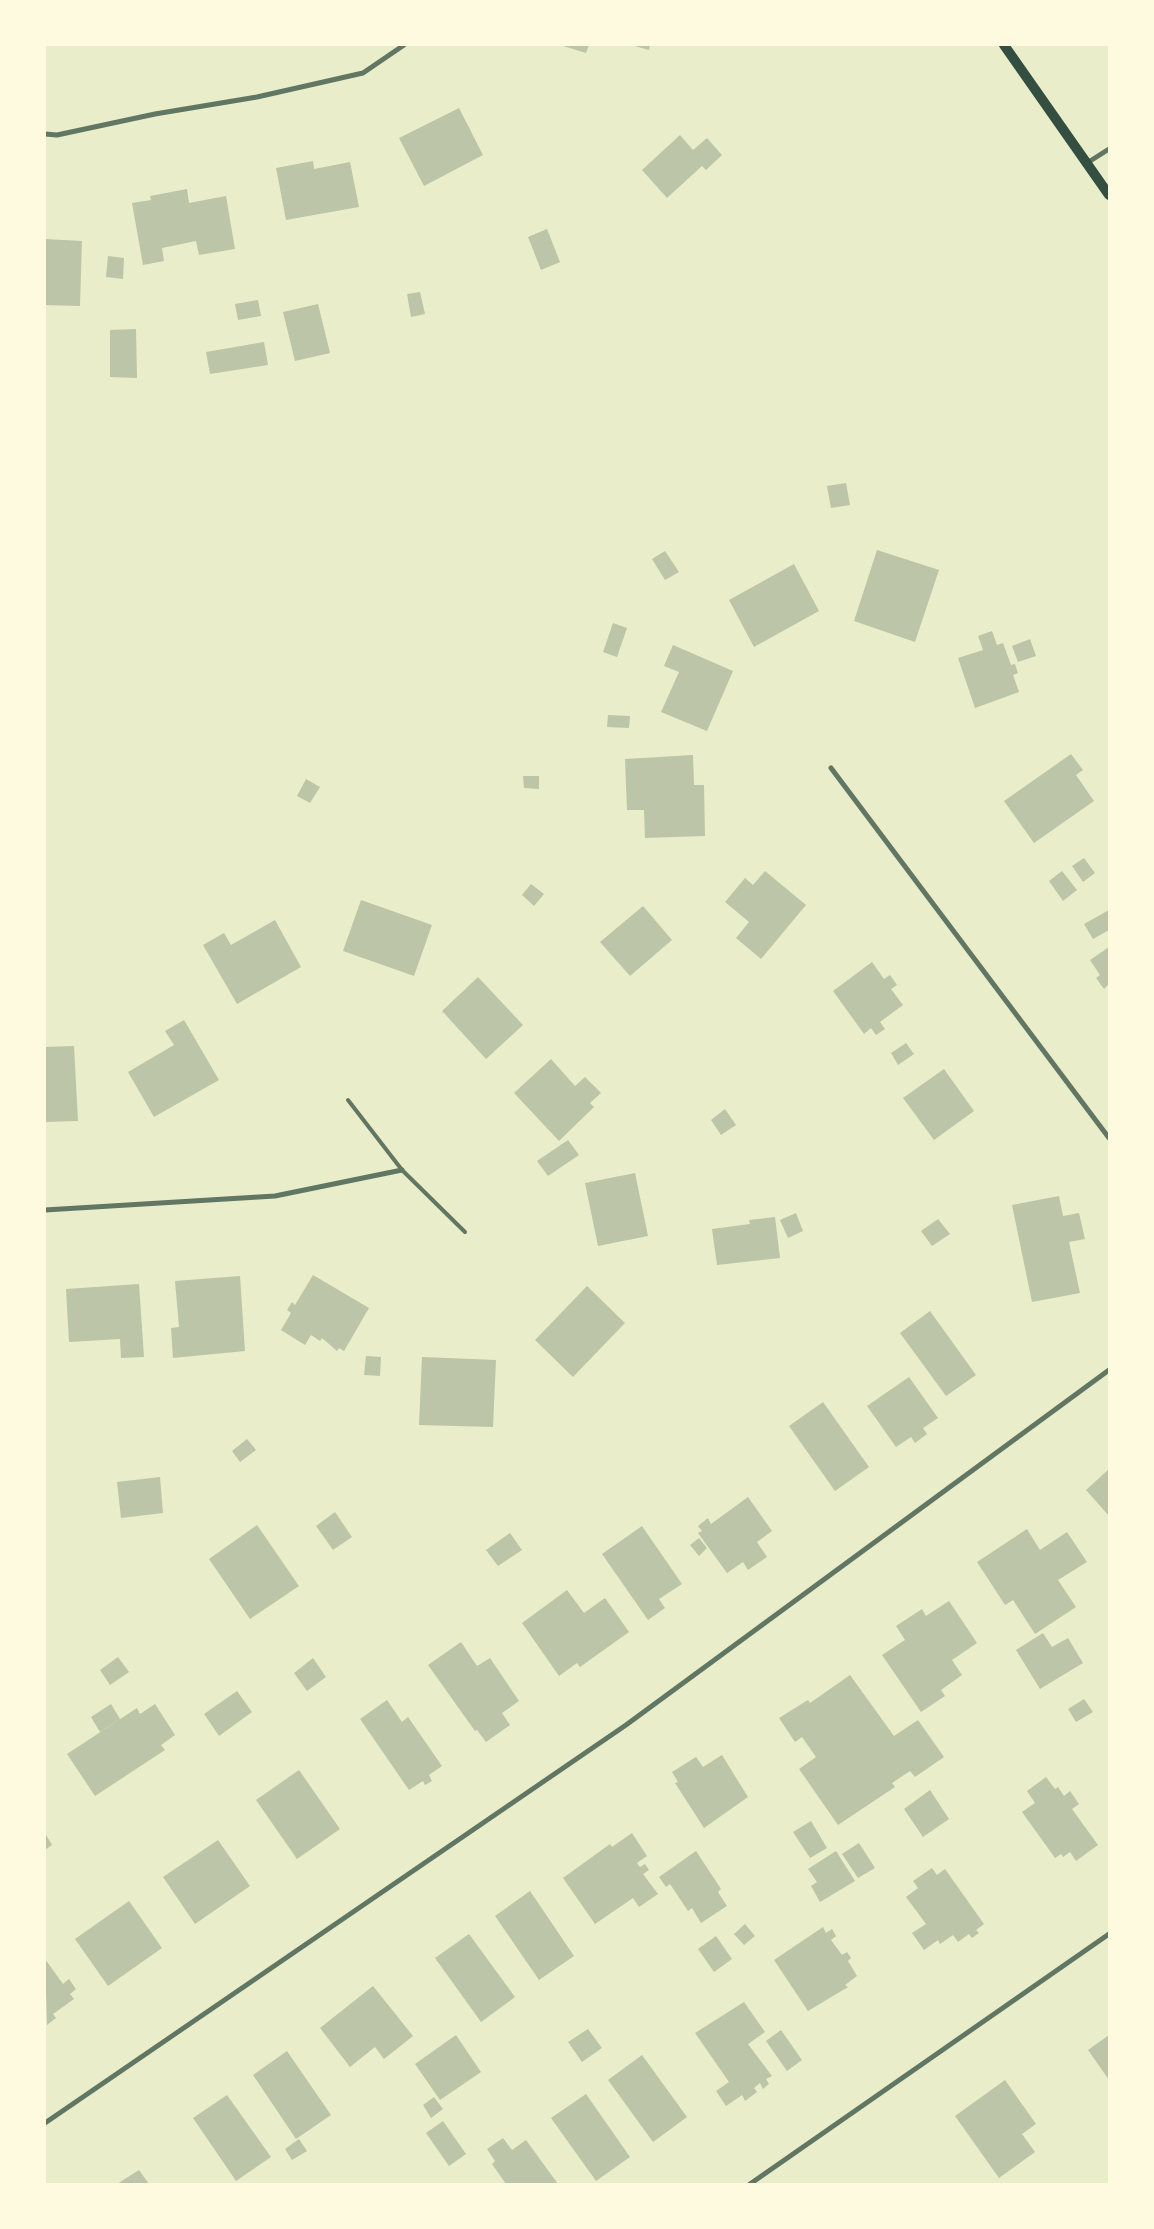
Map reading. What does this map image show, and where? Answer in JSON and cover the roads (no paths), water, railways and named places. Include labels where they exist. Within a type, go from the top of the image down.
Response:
[{"type":"main road","points":[[1004,45],[1109,195]]},
{"type":"street","points":[[45,134],[57,135],[156,114],[257,97],[363,72],[404,45]]},
{"type":"street","points":[[1087,164],[1109,149]]},
{"type":"street","points":[[831,768],[1109,1138]]},
{"type":"street","points":[[45,1210],[275,1196],[402,1170]]},
{"type":"street","points":[[45,2123],[626,1725],[1109,1370]]},
{"type":"street","points":[[750,2184],[1109,1934]]},
{"type":"lane","points":[[348,1100],[402,1170],[466,1232]]}]
